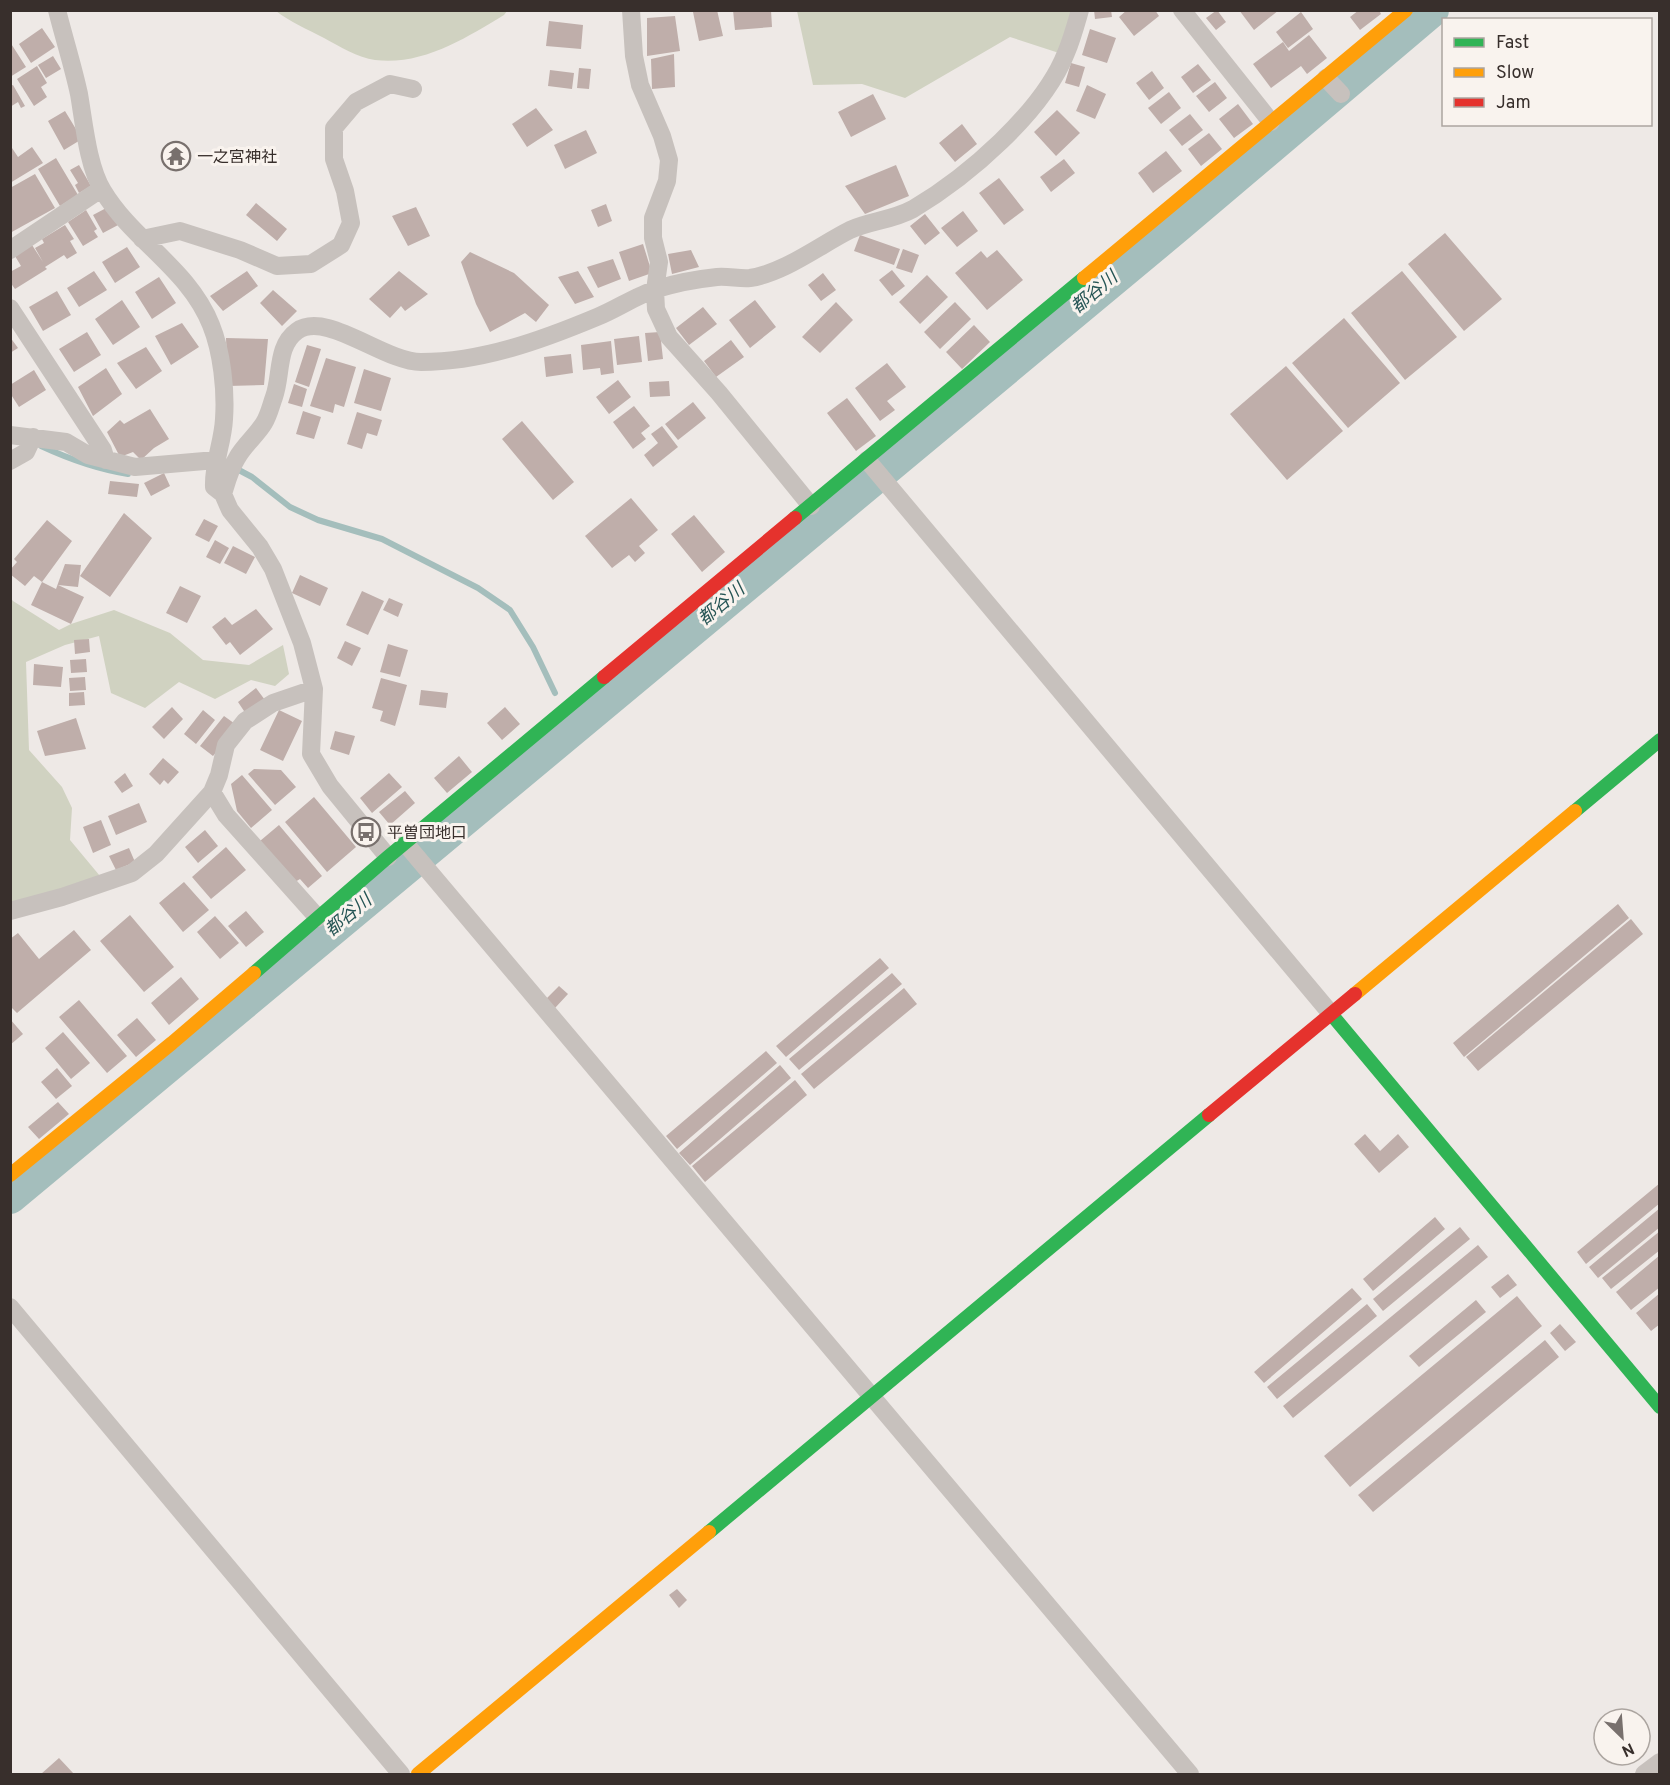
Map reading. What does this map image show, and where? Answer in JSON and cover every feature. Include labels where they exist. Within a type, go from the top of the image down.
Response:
[{"type":"street","points":[[57,10],[78,92],[90,156],[101,189],[142,239],[190,286],[211,325],[221,362],[224,420],[214,471],[214,487],[223,494],[230,510],[260,547],[273,569],[302,643],[314,688],[311,754],[330,786],[388,857]]},
{"type":"street","points":[[631,10],[634,56],[640,85],[662,136],[669,160],[668,181],[653,218],[653,238],[659,262],[655,290],[656,309],[669,337],[719,393],[811,506]]},
{"type":"street","points":[[223,494],[238,455],[265,423],[276,393],[284,346],[297,331],[310,324],[326,326],[396,358],[418,362],[438,361],[492,353],[526,344],[599,316],[655,290],[719,277],[750,278],[775,270],[852,229],[874,221],[892,218],[912,209],[952,182],[1005,137],[1044,93],[1066,54],[1080,10]]},
{"type":"street","points":[[1182,10],[1271,122]]},
{"type":"street","points":[[10,1175],[172,1043],[388,857],[408,846],[811,506],[874,468],[1271,122],[1333,85],[1406,10]]},
{"type":"street","points":[[142,239],[180,231],[240,250],[277,266],[311,264],[341,245],[351,223],[345,191],[334,159],[334,128],[356,102],[390,84],[413,89]]},
{"type":"street","points":[[10,250],[101,189]]},
{"type":"street","points":[[10,308],[104,450],[106,460]]},
{"type":"street","points":[[10,435],[26,448],[66,442],[87,455],[135,467],[216,460]]},
{"type":"street","points":[[874,468],[1659,1407]]},
{"type":"street","points":[[10,911],[62,897],[132,873],[156,854],[212,792],[219,775],[226,745],[245,721],[273,703],[314,688]]},
{"type":"street","points":[[418,1774],[1332,1015],[1659,740]]},
{"type":"street","points":[[212,792],[226,815],[318,918]]},
{"type":"street","points":[[408,846],[1190,1774]]},
{"type":"street","points":[[10,1307],[401,1774]]},
{"type":"street","points":[[1644,1774],[1659,1761]]},
{"type":"green space","points":[[276,11],[507,11],[474,33],[443,48],[410,59],[392,61],[369,59],[355,54]]},
{"type":"green space","points":[[797,11],[1071,11],[1059,53],[1010,37],[905,98],[862,84],[813,85]]},
{"type":"green space","points":[[10,597],[59,630],[114,610],[170,633],[203,660],[249,665],[283,645],[289,674],[275,686],[251,680],[215,699],[179,682],[145,708],[111,693],[99,636],[65,645],[26,662],[29,750],[62,787],[72,808],[70,840],[105,882],[10,911]]},
{"type":"building","points":[[717,10],[723,36],[699,41],[693,12]]},
{"type":"building","points":[[733,10],[771,10],[772,27],[735,30]]},
{"type":"building","points":[[1094,10],[1111,10],[1112,17],[1095,19]]},
{"type":"building","points":[[1127,10],[1155,10],[1159,16],[1134,36],[1119,17]]},
{"type":"building","points":[[1217,10],[1226,22],[1216,30],[1206,18]]},
{"type":"building","points":[[1239,10],[1279,10],[1254,30]]},
{"type":"building","points":[[1359,10],[1379,10],[1381,14],[1360,30],[1350,17]]},
{"type":"building","points":[[1301,12],[1313,29],[1288,48],[1276,32]]},
{"type":"building","points":[[675,16],[680,51],[647,56],[647,18]]},
{"type":"building","points":[[549,21],[583,25],[581,49],[546,46]]},
{"type":"building","points":[[42,28],[55,47],[31,63],[19,44]]},
{"type":"building","points":[[1090,29],[1116,38],[1107,63],[1082,55]]},
{"type":"building","points":[[1309,35],[1327,58],[1307,74],[1301,66],[1271,88],[1253,64],[1283,42],[1289,51]]},
{"type":"building","points":[[10,42],[26,67],[10,77]]},
{"type":"building","points":[[674,54],[675,87],[652,89],[651,59]]},
{"type":"building","points":[[53,56],[61,69],[46,78],[38,65]]},
{"type":"building","points":[[1071,63],[1085,67],[1079,87],[1065,83]]},
{"type":"building","points":[[1198,64],[1211,80],[1193,93],[1181,77]]},
{"type":"building","points":[[37,66],[47,83],[41,87],[47,97],[34,106],[17,79]]},
{"type":"building","points":[[579,68],[591,69],[589,89],[577,88]]},
{"type":"building","points":[[550,70],[574,73],[572,89],[548,86]]},
{"type":"building","points":[[1152,71],[1164,88],[1149,100],[1136,83]]},
{"type":"building","points":[[1215,82],[1227,98],[1209,112],[1196,96]]},
{"type":"building","points":[[13,85],[25,106],[21,108],[18,102],[10,107],[10,86]]},
{"type":"building","points":[[1087,85],[1106,94],[1095,119],[1076,111]]},
{"type":"building","points":[[1169,92],[1181,108],[1161,124],[1148,108]]},
{"type":"building","points":[[873,94],[886,119],[851,137],[838,112]]},
{"type":"building","points":[[1238,104],[1253,124],[1234,138],[1219,119]]},
{"type":"building","points":[[536,108],[553,130],[527,147],[512,124]]},
{"type":"building","points":[[1057,110],[1080,133],[1056,156],[1034,132]]},
{"type":"building","points":[[65,111],[82,139],[64,150],[48,121]]},
{"type":"building","points":[[1190,114],[1203,130],[1182,146],[1169,130]]},
{"type":"building","points":[[962,124],[977,144],[955,162],[939,143]]},
{"type":"building","points":[[586,130],[597,153],[565,169],[554,145]]},
{"type":"building","points":[[1209,133],[1222,149],[1201,166],[1188,149]]},
{"type":"building","points":[[32,147],[43,163],[10,183],[10,149],[12,148],[18,157]]},
{"type":"building","points":[[1166,151],[1182,171],[1153,193],[1138,173]]},
{"type":"building","points":[[56,158],[78,195],[60,206],[38,169]]},
{"type":"building","points":[[1064,159],[1075,173],[1051,192],[1040,177]]},
{"type":"building","points":[[79,165],[91,186],[79,193],[75,185],[78,183],[70,170]]},
{"type":"building","points":[[896,165],[909,196],[865,214],[845,186]]},
{"type":"building","points":[[35,174],[55,208],[10,233],[10,188]]},
{"type":"building","points":[[999,178],[1024,210],[1004,225],[979,193]]},
{"type":"building","points":[[256,203],[287,229],[277,241],[246,215]]},
{"type":"building","points":[[606,204],[612,221],[598,227],[591,210]]},
{"type":"building","points":[[110,206],[120,224],[103,233],[93,215]]},
{"type":"building","points":[[416,207],[430,236],[408,246],[392,216]]},
{"type":"building","points":[[86,210],[97,229],[94,231],[98,237],[83,246],[68,222]]},
{"type":"building","points":[[963,211],[978,231],[957,247],[941,228]]},
{"type":"building","points":[[925,214],[940,233],[925,245],[910,226]]},
{"type":"building","points":[[65,225],[74,239],[70,241],[77,253],[67,259],[64,255],[45,267],[47,269],[15,289],[10,282],[10,272],[21,266],[15,256],[32,245],[43,262],[35,248],[44,243],[42,239]]},
{"type":"building","points":[[1445,233],[1502,299],[1464,331],[1408,264]]},
{"type":"building","points":[[860,235],[900,249],[894,265],[854,251]]},
{"type":"building","points":[[643,244],[652,273],[629,281],[619,252]]},
{"type":"building","points":[[127,247],[140,267],[115,283],[102,262]]},
{"type":"building","points":[[903,249],[919,255],[912,273],[896,268]]},
{"type":"building","points":[[691,250],[699,267],[672,274],[668,254]]},
{"type":"building","points":[[997,250],[1023,280],[987,310],[955,273],[981,251],[987,258]]},
{"type":"building","points":[[470,252],[514,273],[549,305],[536,322],[525,313],[490,332],[476,304],[461,262]]},
{"type":"building","points":[[613,259],[621,279],[598,288],[587,267]]},
{"type":"building","points":[[892,270],[905,286],[892,296],[879,280]]},
{"type":"building","points":[[94,271],[107,290],[79,307],[67,288]]},
{"type":"building","points":[[247,271],[258,286],[223,311],[210,296]]},
{"type":"building","points":[[399,271],[428,294],[405,311],[401,306],[390,318],[369,299]]},
{"type":"building","points":[[578,271],[594,297],[575,304],[558,277]]},
{"type":"building","points":[[1402,271],[1457,337],[1405,380],[1351,313]]},
{"type":"building","points":[[823,273],[836,290],[821,301],[808,285]]},
{"type":"building","points":[[927,275],[948,297],[920,324],[899,302]]},
{"type":"building","points":[[159,277],[176,303],[152,319],[135,292]]},
{"type":"building","points":[[273,290],[297,311],[282,326],[260,303]]},
{"type":"building","points":[[57,291],[71,315],[43,331],[29,307]]},
{"type":"building","points":[[122,300],[140,327],[113,345],[95,319]]},
{"type":"building","points":[[755,300],[776,327],[750,348],[729,320]]},
{"type":"building","points":[[836,302],[853,320],[820,353],[802,337]]},
{"type":"building","points":[[955,302],[971,319],[940,349],[924,332]]},
{"type":"building","points":[[703,307],[717,324],[689,345],[676,328]]},
{"type":"building","points":[[1344,318],[1400,383],[1348,428],[1292,363]]},
{"type":"building","points":[[182,323],[199,347],[171,365],[155,336]]},
{"type":"building","points":[[974,325],[990,342],[962,369],[946,352]]},
{"type":"building","points":[[87,332],[101,355],[74,372],[59,349]]},
{"type":"building","points":[[660,332],[663,359],[648,361],[645,333]]},
{"type":"building","points":[[639,336],[642,362],[617,365],[614,339]]},
{"type":"building","points":[[10,337],[18,348],[10,353]]},
{"type":"building","points":[[226,338],[268,339],[264,385],[228,386]]},
{"type":"building","points":[[731,340],[744,357],[716,377],[704,361]]},
{"type":"building","points":[[611,341],[614,373],[601,375],[600,368],[583,370],[581,345]]},
{"type":"building","points":[[307,345],[321,349],[309,387],[295,382]]},
{"type":"building","points":[[146,347],[162,371],[136,389],[117,363]]},
{"type":"building","points":[[571,354],[573,373],[546,377],[544,357]]},
{"type":"building","points":[[326,358],[356,367],[344,407],[335,404],[333,413],[310,406]]},
{"type":"building","points":[[887,363],[906,387],[887,401],[895,410],[880,421],[855,388]]},
{"type":"building","points":[[1286,366],[1343,431],[1287,480],[1230,414]]},
{"type":"building","points":[[106,368],[122,394],[93,416],[78,387]]},
{"type":"building","points":[[364,369],[391,378],[381,411],[354,403]]},
{"type":"building","points":[[34,370],[46,390],[19,407],[10,393],[10,385]]},
{"type":"building","points":[[618,380],[631,397],[609,414],[596,397]]},
{"type":"building","points":[[669,381],[670,396],[650,397],[649,382]]},
{"type":"building","points":[[294,384],[307,389],[302,407],[288,403]]},
{"type":"building","points":[[847,398],[876,436],[856,451],[827,413]]},
{"type":"building","points":[[693,402],[706,418],[678,440],[665,424]]},
{"type":"building","points":[[634,406],[650,426],[641,433],[646,439],[633,449],[613,422]]},
{"type":"building","points":[[150,409],[169,439],[154,448],[141,460],[133,452],[120,457],[107,432],[120,420],[124,424]]},
{"type":"building","points":[[303,411],[321,417],[314,439],[296,434]]},
{"type":"building","points":[[357,412],[382,420],[377,436],[367,433],[362,449],[347,444]]},
{"type":"building","points":[[522,421],[574,482],[553,500],[502,439]]},
{"type":"building","points":[[662,426],[678,447],[653,467],[644,455],[658,443],[651,434]]},
{"type":"building","points":[[164,473],[170,486],[151,496],[144,483]]},
{"type":"building","points":[[110,481],[139,484],[137,497],[108,494]]},
{"type":"building","points":[[631,498],[658,530],[639,546],[645,553],[635,562],[629,555],[612,568],[585,536]]},
{"type":"building","points":[[124,513],[152,538],[110,597],[80,576]]},
{"type":"building","points":[[694,515],[725,552],[702,572],[671,534]]},
{"type":"building","points":[[204,519],[218,526],[209,542],[195,535]]},
{"type":"building","points":[[47,520],[72,541],[42,582],[34,576],[25,586],[10,574],[10,570],[17,562],[14,559]]},
{"type":"building","points":[[215,540],[229,548],[220,564],[206,557]]},
{"type":"building","points":[[233,546],[255,557],[246,574],[224,563]]},
{"type":"building","points":[[65,564],[81,565],[78,587],[58,585],[84,597],[71,624],[31,605],[42,582],[56,589]]},
{"type":"building","points":[[300,575],[328,588],[320,606],[292,593]]},
{"type":"building","points":[[180,586],[201,596],[187,623],[166,613]]},
{"type":"building","points":[[362,591],[384,601],[368,635],[346,625]]},
{"type":"building","points":[[389,598],[403,604],[398,617],[383,610]]},
{"type":"building","points":[[256,609],[273,629],[240,655],[230,642],[226,645],[212,627],[225,617],[232,625]]},
{"type":"building","points":[[89,639],[90,652],[75,654],[74,640]]},
{"type":"building","points":[[345,641],[361,648],[352,666],[337,658]]},
{"type":"building","points":[[388,644],[408,650],[400,677],[380,672]]},
{"type":"building","points":[[86,659],[87,672],[71,673],[70,660]]},
{"type":"building","points":[[34,664],[63,667],[61,687],[33,685]]},
{"type":"building","points":[[85,677],[86,690],[70,691],[69,678]]},
{"type":"building","points":[[381,678],[407,685],[395,726],[380,721],[383,711],[372,708]]},
{"type":"building","points":[[256,688],[265,700],[246,714],[238,702]]},
{"type":"building","points":[[421,690],[448,693],[446,708],[419,705]]},
{"type":"building","points":[[84,692],[85,705],[69,706],[69,693]]},
{"type":"building","points":[[172,707],[183,719],[164,739],[152,727]]},
{"type":"building","points":[[505,707],[520,724],[502,740],[487,723]]},
{"type":"building","points":[[203,710],[215,720],[196,744],[184,734]]},
{"type":"building","points":[[279,710],[302,721],[283,761],[260,750]]},
{"type":"building","points":[[224,716],[238,726],[213,756],[200,746]]},
{"type":"building","points":[[76,718],[86,749],[45,756],[37,731]]},
{"type":"building","points":[[335,731],[355,736],[349,755],[330,749]]},
{"type":"building","points":[[459,756],[472,772],[447,793],[434,778]]},
{"type":"building","points":[[163,758],[179,772],[168,784],[164,780],[160,785],[149,774]]},
{"type":"building","points":[[254,769],[281,770],[296,787],[275,805],[248,774]]},
{"type":"building","points":[[125,773],[133,786],[122,793],[114,782]]},
{"type":"building","points":[[389,773],[402,787],[372,813],[360,798]]},
{"type":"building","points":[[242,775],[272,810],[251,828],[237,811],[231,784]]},
{"type":"building","points":[[405,791],[415,803],[390,825],[379,812]]},
{"type":"building","points":[[314,797],[356,847],[327,872],[285,822]]},
{"type":"building","points":[[139,803],[147,822],[116,835],[108,816]]},
{"type":"building","points":[[101,820],[111,845],[93,853],[83,827]]},
{"type":"building","points":[[279,825],[322,876],[308,888],[300,879],[295,882],[260,841]]},
{"type":"building","points":[[205,830],[218,846],[198,863],[185,847]]},
{"type":"building","points":[[226,847],[246,870],[211,899],[192,877]]},
{"type":"building","points":[[129,848],[135,862],[116,870],[109,856]]},
{"type":"building","points":[[184,882],[209,910],[183,932],[159,903]]},
{"type":"building","points":[[1618,904],[1629,918],[1464,1057],[1453,1043]]},
{"type":"building","points":[[246,911],[264,932],[246,947],[228,926]]},
{"type":"building","points":[[130,915],[174,967],[144,992],[100,941]]},
{"type":"building","points":[[215,916],[239,943],[220,959],[197,932]]},
{"type":"building","points":[[1631,919],[1643,934],[1478,1071],[1466,1057]]},
{"type":"building","points":[[74,930],[91,950],[17,1013],[10,1006],[10,939],[18,933],[39,959]]},
{"type":"building","points":[[880,958],[889,968],[786,1057],[776,1046]]},
{"type":"building","points":[[892,973],[902,984],[799,1070],[789,1059]]},
{"type":"building","points":[[181,977],[199,999],[169,1025],[151,1003]]},
{"type":"building","points":[[559,986],[568,994],[555,1008],[546,999]]},
{"type":"building","points":[[904,988],[917,1004],[814,1089],[801,1074]]},
{"type":"building","points":[[79,1000],[127,1056],[107,1073],[59,1017]]},
{"type":"building","points":[[137,1018],[156,1040],[136,1057],[117,1035]]},
{"type":"building","points":[[10,1019],[23,1034],[10,1045]]},
{"type":"building","points":[[63,1032],[90,1063],[71,1079],[45,1048]]},
{"type":"building","points":[[766,1051],[777,1063],[677,1149],[666,1136]]},
{"type":"building","points":[[780,1065],[791,1078],[690,1165],[679,1153]]},
{"type":"building","points":[[57,1068],[72,1086],[56,1099],[41,1082]]},
{"type":"building","points":[[795,1080],[807,1095],[705,1182],[692,1166]]},
{"type":"building","points":[[58,1102],[69,1114],[39,1139],[28,1127]]},
{"type":"building","points":[[1365,1134],[1380,1151],[1398,1134],[1409,1147],[1379,1173],[1354,1144]]},
{"type":"building","points":[[1660,1183],[1660,1203],[1586,1264],[1577,1252]]},
{"type":"building","points":[[1660,1208],[1660,1227],[1598,1278],[1589,1267]]},
{"type":"building","points":[[1435,1217],[1445,1229],[1373,1291],[1363,1279]]},
{"type":"building","points":[[1460,1227],[1470,1239],[1383,1311],[1373,1299]]},
{"type":"building","points":[[1660,1231],[1660,1250],[1611,1289],[1602,1278]]},
{"type":"building","points":[[1478,1245],[1488,1257],[1293,1418],[1283,1406]]},
{"type":"building","points":[[1660,1255],[1660,1287],[1631,1310],[1616,1292]]},
{"type":"building","points":[[1508,1274],[1517,1285],[1500,1298],[1491,1287]]},
{"type":"building","points":[[1352,1288],[1362,1299],[1264,1383],[1254,1372]]},
{"type":"building","points":[[1660,1293],[1660,1324],[1651,1331],[1636,1313]]},
{"type":"building","points":[[1517,1296],[1542,1326],[1350,1487],[1324,1456]]},
{"type":"building","points":[[1476,1300],[1486,1312],[1419,1367],[1409,1356]]},
{"type":"building","points":[[1367,1304],[1377,1316],[1277,1399],[1267,1387]]},
{"type":"building","points":[[1560,1324],[1576,1342],[1565,1351],[1550,1333]]},
{"type":"building","points":[[1545,1340],[1559,1357],[1373,1512],[1358,1495]]},
{"type":"building","points":[[677,1589],[687,1600],[679,1608],[669,1595]]},
{"type":"building","points":[[59,1758],[74,1774],[41,1774]]},
{"type":"waterway","name":"都谷川","points":[[10,1197],[1177,226],[1432,10]]},
{"type":"waterway","points":[[41,446],[83,463],[128,474]]},
{"type":"waterway","points":[[235,468],[252,477],[290,507],[318,520],[382,539],[478,588],[510,610],[533,647],[555,693]]},
{"type":"traffic: fast","points":[[795,518],[1084,278]]},
{"type":"traffic: fast","points":[[254,973],[388,857],[604,677]]},
{"type":"traffic: fast","points":[[1575,811],[1660,740]]},
{"type":"traffic: fast","points":[[1332,1015],[1660,1407]]},
{"type":"traffic: fast","points":[[709,1532],[1209,1115]]},
{"type":"traffic: slow","points":[[1084,278],[1406,10]]},
{"type":"traffic: slow","points":[[1355,994],[1575,811]]},
{"type":"traffic: slow","points":[[10,1175],[254,973]]},
{"type":"traffic: slow","points":[[418,1774],[709,1532]]},
{"type":"traffic: jam","points":[[604,677],[795,518]]},
{"type":"traffic: jam","points":[[1209,1115],[1355,994]]},
{"type":"place","name":"一之宮神社","points":[[176,156]]},
{"type":"place","name":"平曽団地口","points":[[366,832]]}]
